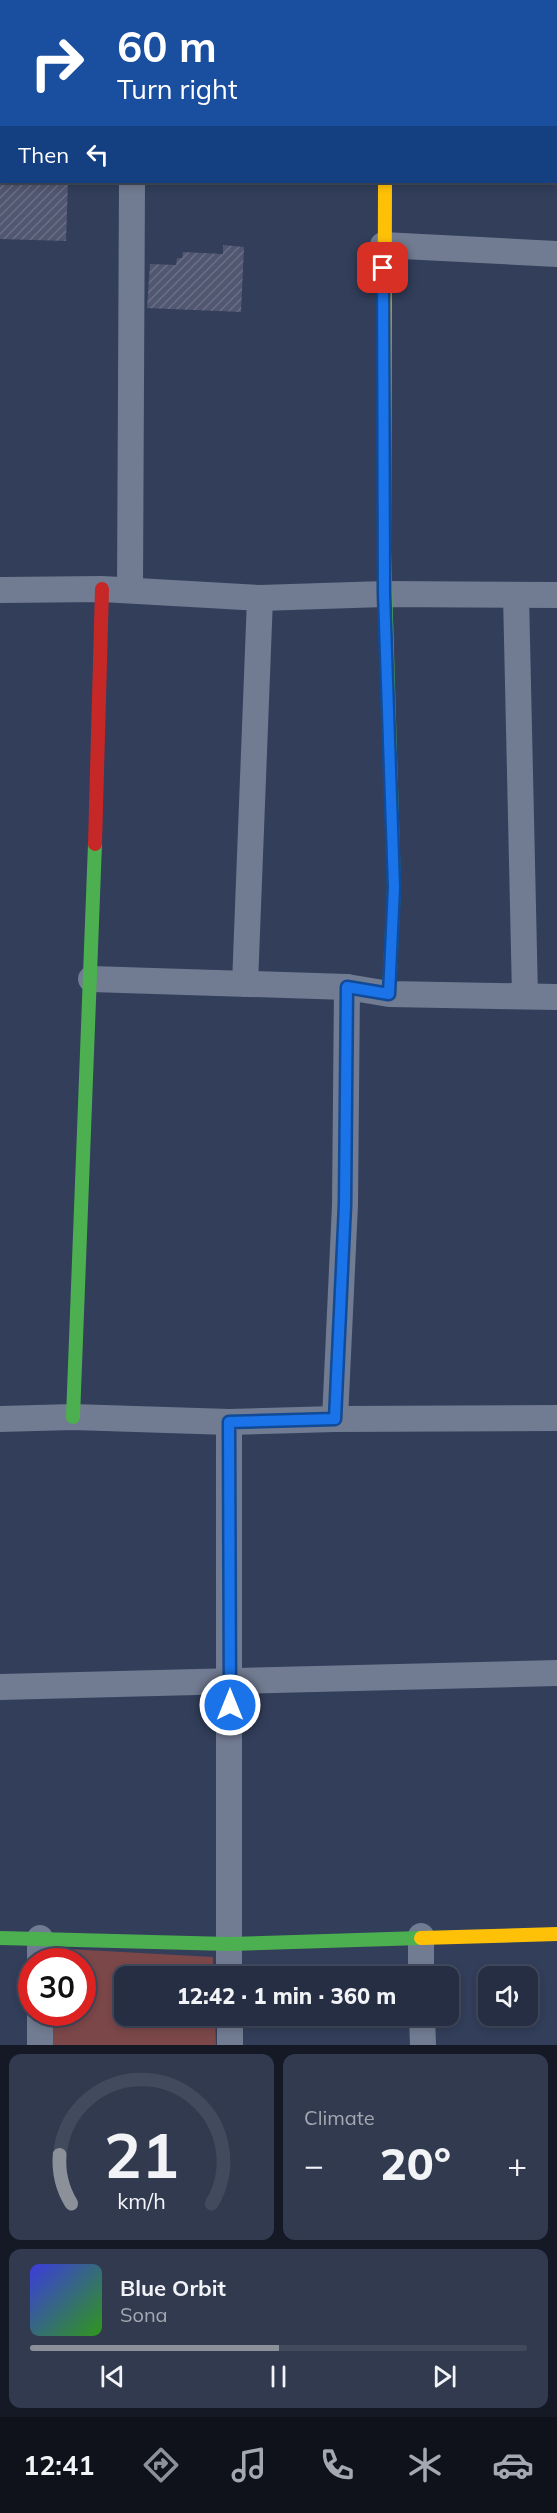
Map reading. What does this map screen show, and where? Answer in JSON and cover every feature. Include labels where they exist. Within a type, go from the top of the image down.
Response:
[{"type":"street","points":[[130,590],[132,183]]},
{"type":"street","points":[[384,183],[384,594],[394,887],[389,994]]},
{"type":"street","points":[[383,245],[557,254]]},
{"type":"street","points":[[72,1417],[92,979],[102,589]]},
{"type":"street","points":[[0,590],[102,589],[260,598],[384,594],[557,595]]},
{"type":"street","points":[[516,595],[525,996]]},
{"type":"street","points":[[245,984],[260,598]]},
{"type":"street","points":[[92,979],[347,987],[389,994],[557,997]]},
{"type":"street","points":[[335,1419],[345,1205],[347,987]]},
{"type":"street","points":[[0,1419],[72,1417],[229,1422],[557,1418]]},
{"type":"street","points":[[229,1422],[229,1966]]},
{"type":"street","points":[[0,1687],[557,1673]]},
{"type":"street","points":[[96,1948],[421,1936],[557,1934]]},
{"type":"street","points":[[421,1936],[422,1966]]},
{"type":"street","points":[[0,1938],[33,1948]]},
{"type":"street","points":[[40,2026],[40,2045]]},
{"type":"street","points":[[230,2026],[231,2045]]},
{"type":"street","points":[[422,2026],[423,2045]]},
{"type":"shaded area","points":[[96,1951],[213,1957],[213,1966],[114,1966],[114,2026],[215,2026],[216,2045],[51,2045],[51,2026],[96,2026]]},
{"type":"building","points":[[0,183],[68,183],[66,241],[0,239]]},
{"type":"building","points":[[223,245],[244,247],[241,312],[147,308],[150,264],[176,265],[177,258],[182,258],[183,252],[223,254]]},
{"type":"traffic: fast","points":[[384,550],[394,887],[389,994]]},
{"type":"traffic: fast","points":[[73,1417],[95,844]]},
{"type":"traffic: fast","points":[[0,1938],[229,1944],[421,1938]]},
{"type":"traffic: slow","points":[[384,550],[385,183]]},
{"type":"traffic: slow","points":[[421,1938],[557,1934]]},
{"type":"traffic: jam","points":[[95,844],[102,589]]},
{"type":"route","points":[[230,1705],[229,1422],[335,1419],[345,1205],[347,987],[389,994],[394,887],[384,594],[383,268]]}]
